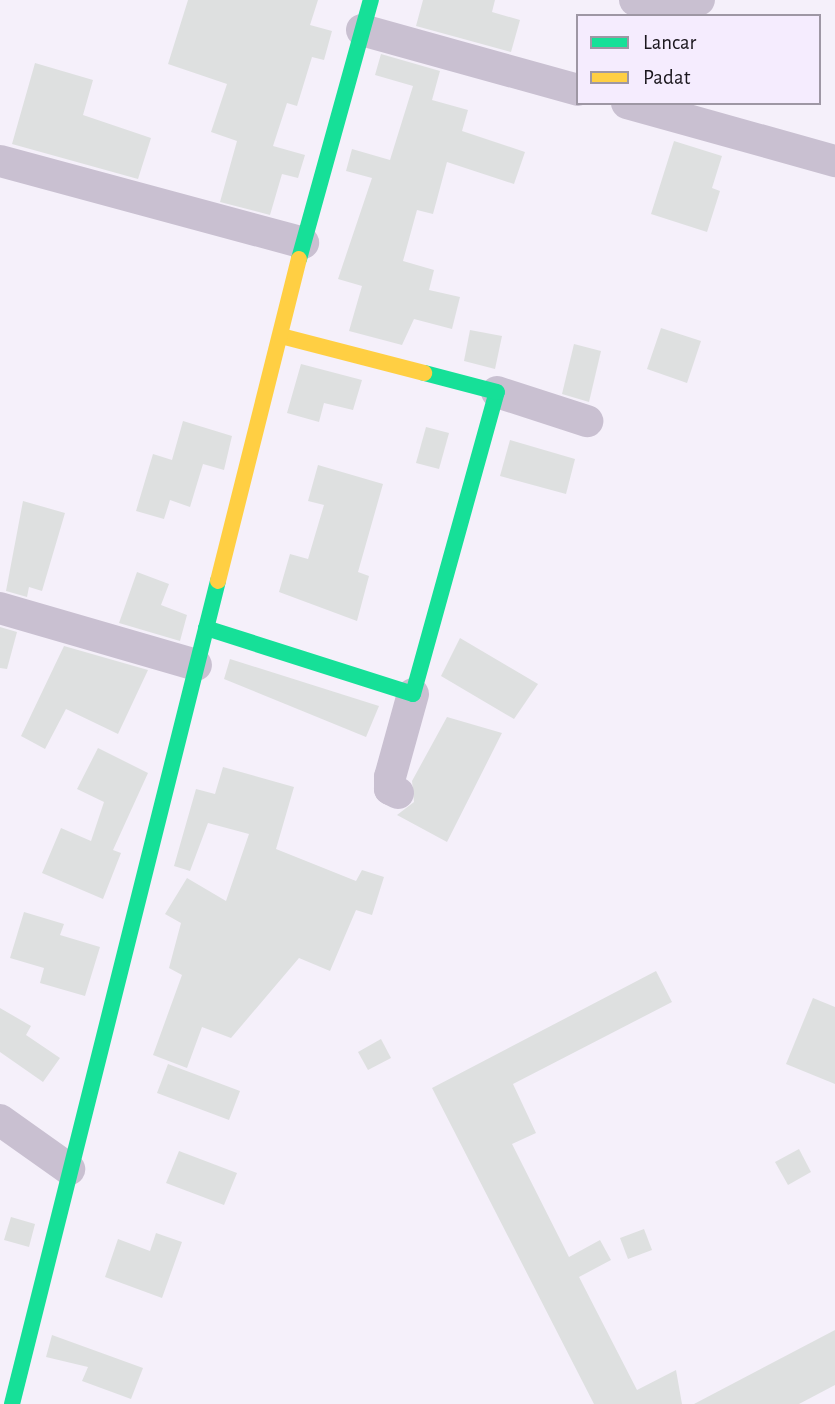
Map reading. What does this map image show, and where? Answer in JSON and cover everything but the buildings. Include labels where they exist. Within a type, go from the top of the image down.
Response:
[{"type":"street","points":[[635,0],[675,10],[699,0]]},
{"type":"street","points":[[12,1404],[303,243],[367,15],[576,89]]},
{"type":"street","points":[[634,105],[835,161]]},
{"type":"street","points":[[0,161],[303,243]]},
{"type":"street","points":[[281,336],[497,392],[587,421]]},
{"type":"street","points":[[398,793],[390,789],[390,777],[497,392]]},
{"type":"street","points":[[0,608],[197,665]]},
{"type":"street","points":[[206,628],[413,694]]},
{"type":"street","points":[[0,1120],[69,1169]]},
{"type":"traffic: fast","points":[[299,259],[371,0]]},
{"type":"traffic: fast","points":[[206,628],[413,694],[497,392],[424,373]]},
{"type":"traffic: fast","points":[[12,1404],[218,581]]},
{"type":"traffic: slow","points":[[218,581],[299,259]]},
{"type":"traffic: slow","points":[[281,336],[424,373]]}]
